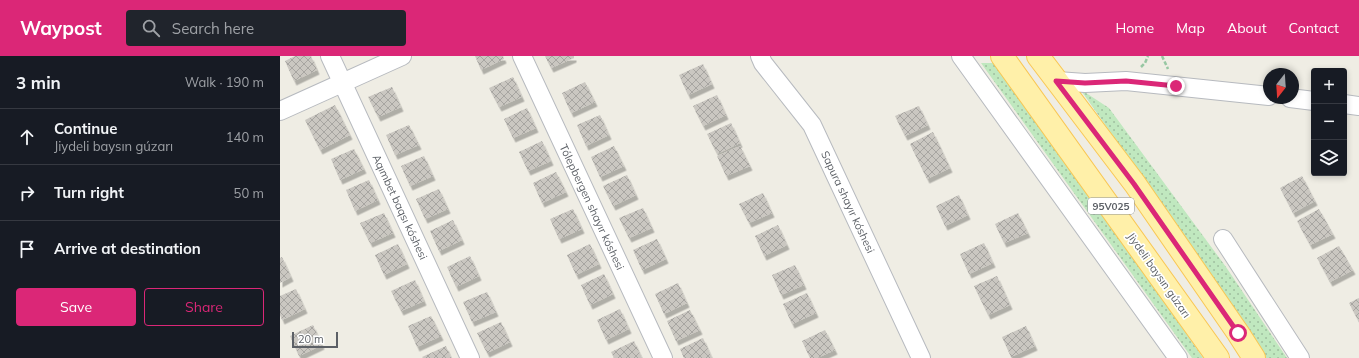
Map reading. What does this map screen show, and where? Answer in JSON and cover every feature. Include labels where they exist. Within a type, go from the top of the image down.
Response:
[{"type":"main road","name":"Jiydeli baysın gúzarı","points":[[1002,56],[1218,358]]},
{"type":"main road","name":"95V025","points":[[1038,56],[1134,184],[1254,358]]},
{"type":"street","name":"Aqımbet baqsı kóshesi","points":[[330,56],[470,358]]},
{"type":"street","points":[[280,112],[342,82],[402,56]]},
{"type":"street","name":"Tólepbergen shayır kóshesi","points":[[522,56],[663,358]]},
{"type":"street","name":"Sapura shayır kóshesi","points":[[760,56],[763,63],[812,125],[921,358]]},
{"type":"street","points":[[961,56],[1178,358]]},
{"type":"street","points":[[1056,81],[1085,83],[1126,81],[1263,95]]},
{"type":"street","points":[[1299,99],[1311,100]]},
{"type":"street","points":[[1347,104],[1359,106]]},
{"type":"street","points":[[1223,239],[1300,358]]},
{"type":"green space","points":[[981,63],[999,63],[1203,358],[1192,358]]},
{"type":"green space","points":[[1080,89],[1109,108],[1226,267],[1287,358],[1266,358],[1197,255]]},
{"type":"building","points":[[295,56],[311,56],[317,70],[294,81],[285,61]]},
{"type":"building","points":[[475,56],[503,56],[504,59],[481,70]]},
{"type":"building","points":[[545,56],[574,56],[574,58],[551,68]]},
{"type":"building","points":[[703,64],[712,84],[688,95],[679,75]]},
{"type":"building","points":[[513,77],[522,97],[499,107],[489,88]]},
{"type":"building","points":[[585,82],[595,102],[571,113],[562,93]]},
{"type":"building","points":[[392,87],[401,107],[378,117],[368,97]]},
{"type":"building","points":[[717,95],[726,115],[703,126],[693,106]]},
{"type":"building","points":[[335,105],[350,135],[320,150],[305,120]]},
{"type":"building","points":[[919,106],[928,125],[905,136],[895,116]]},
{"type":"building","points":[[527,108],[536,128],[513,138],[504,119]]},
{"type":"building","points":[[600,115],[609,135],[586,146],[577,125]]},
{"type":"building","points":[[731,123],[740,143],[717,154],[707,134]]},
{"type":"building","points":[[409,125],[419,145],[395,155],[386,135]]},
{"type":"building","points":[[933,132],[950,168],[927,179],[910,144]]},
{"type":"building","points":[[542,141],[551,161],[528,171],[519,152]]},
{"type":"building","points":[[614,146],[624,166],[600,177],[591,157]]},
{"type":"building","points":[[740,146],[750,166],[726,176],[717,156]]},
{"type":"building","points":[[354,149],[364,169],[340,180],[331,159]]},
{"type":"building","points":[[424,156],[433,176],[410,186],[401,166]]},
{"type":"building","points":[[556,172],[566,192],[542,203],[533,183]]},
{"type":"building","points":[[627,175],[636,195],[613,206],[603,186]]},
{"type":"building","points":[[1302,176],[1315,201],[1293,213],[1280,188]]},
{"type":"building","points":[[369,180],[378,200],[355,211],[346,190]]},
{"type":"building","points":[[439,189],[448,209],[425,219],[416,199]]},
{"type":"building","points":[[763,193],[772,213],[749,223],[739,204]]},
{"type":"building","points":[[959,195],[968,215],[945,226],[936,206]]},
{"type":"building","points":[[643,208],[652,228],[629,238],[619,218]]},
{"type":"building","points":[[573,209],[582,229],[559,239],[550,219]]},
{"type":"building","points":[[1319,209],[1333,234],[1310,245],[1297,221]]},
{"type":"building","points":[[384,213],[393,233],[370,243],[360,223]]},
{"type":"building","points":[[1018,213],[1028,233],[1004,243],[995,224]]},
{"type":"building","points":[[453,220],[462,240],[439,251],[430,231]]},
{"type":"building","points":[[778,225],[787,245],[764,256],[755,236]]},
{"type":"building","points":[[657,239],[666,259],[642,270],[633,250]]},
{"type":"building","points":[[984,243],[993,263],[969,274],[960,254]]},
{"type":"building","points":[[398,244],[407,264],[384,275],[375,255]]},
{"type":"building","points":[[590,244],[599,264],[576,275],[567,255]]},
{"type":"building","points":[[1339,246],[1353,270],[1330,282],[1317,258]]},
{"type":"building","points":[[470,256],[479,276],[456,287],[447,267]]},
{"type":"building","points":[[282,257],[291,277],[280,283],[280,258]]},
{"type":"building","points":[[795,265],[804,285],[781,295],[772,275]]},
{"type":"building","points":[[604,274],[613,294],[590,305],[581,285]]},
{"type":"building","points":[[997,276],[1010,305],[988,315],[974,286]]},
{"type":"building","points":[[415,280],[424,301],[401,311],[391,291]]},
{"type":"building","points":[[678,283],[687,303],[664,314],[655,294]]},
{"type":"building","points":[[296,289],[305,309],[282,320],[280,315],[280,296]]},
{"type":"building","points":[[487,292],[496,312],[472,322],[463,302]]},
{"type":"building","points":[[807,293],[816,313],[792,324],[783,304]]},
{"type":"building","points":[[1359,298],[1359,322],[1349,303]]},
{"type":"building","points":[[620,309],[629,329],[606,340],[597,320]]},
{"type":"building","points":[[690,310],[700,330],[676,341],[667,321]]},
{"type":"building","points":[[431,316],[441,336],[417,347],[408,326]]},
{"type":"building","points":[[501,322],[510,342],[487,353],[477,333]]},
{"type":"building","points":[[313,325],[322,345],[299,356],[290,336]]},
{"type":"building","points":[[1026,326],[1035,346],[1011,357],[1002,337]]},
{"type":"building","points":[[825,330],[835,350],[817,358],[810,358],[802,341]]},
{"type":"building","points":[[703,338],[712,358],[684,358],[680,349]]},
{"type":"building","points":[[634,341],[642,358],[614,358],[611,352]]},
{"type":"building","points":[[446,346],[451,358],[422,357]]},
{"type":"route","points":[[1176,86],[1126,81],[1085,83],[1056,81],[1075,104],[1134,184],[1238,333]]}]
